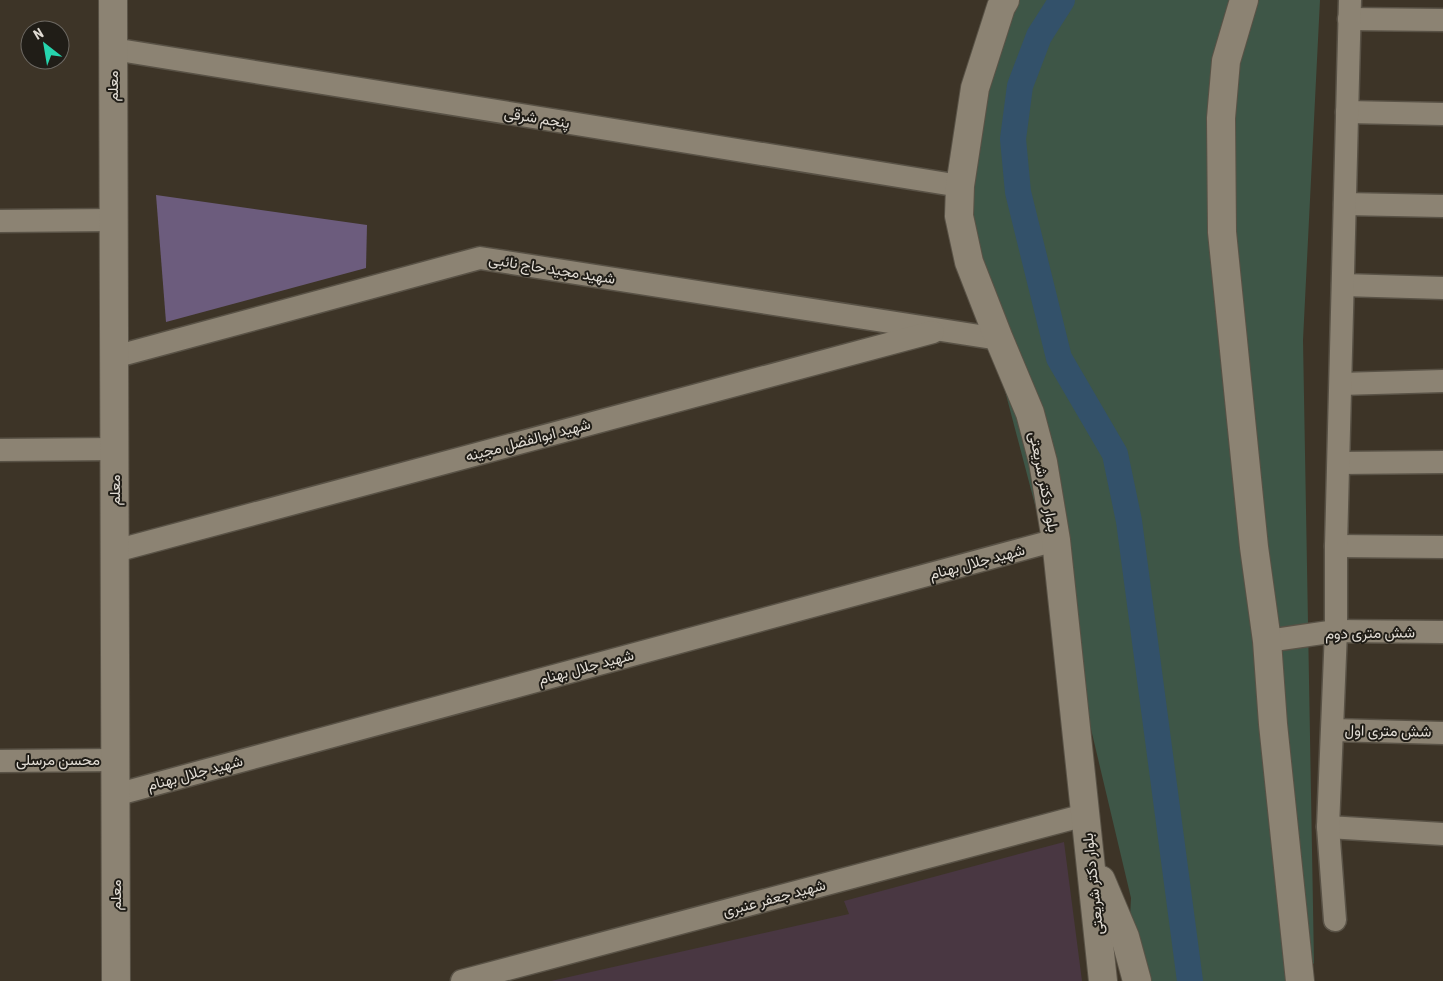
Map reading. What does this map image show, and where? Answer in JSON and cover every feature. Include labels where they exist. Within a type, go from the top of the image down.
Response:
[{"type":"main road","name":"معلم","points":[[113,0],[116,981]]},
{"type":"main road","name":"بلوار دکتر شریعتی","points":[[1005,0],[1001,6],[975,88],[960,186],[959,216],[969,262],[1030,413],[1043,462],[1056,540],[1103,981]]},
{"type":"main road","points":[[1244,0],[1226,61],[1221,108],[1222,232],[1254,547],[1267,641],[1273,724],[1300,981]]},
{"type":"main road","points":[[1089,853],[1125,937],[1136,981]]},
{"type":"street","points":[[1335,920],[1328,827],[1336,631],[1336,546],[1349,10],[1443,20]]},
{"type":"street","name":"پنجم شرقی","points":[[113,49],[960,186]]},
{"type":"street","points":[[1347,112],[1443,114]]},
{"type":"street","points":[[1345,204],[1443,206]]},
{"type":"street","points":[[0,221],[114,220]]},
{"type":"street","name":"شهید مجید حاج نائبی","points":[[114,356],[480,258],[999,339]]},
{"type":"street","points":[[1343,285],[1443,288]]},
{"type":"street","name":"شهید ابوالفضل مجینه","points":[[115,551],[941,330]]},
{"type":"street","points":[[1341,384],[1443,381]]},
{"type":"street","points":[[0,450],[114,449]]},
{"type":"street","points":[[1339,463],[1443,462]]},
{"type":"street","name":"شهید جلال بهنام","points":[[115,794],[1056,540]]},
{"type":"street","points":[[1336,546],[1443,547]]},
{"type":"street","name":"شش متری دوم","points":[[1267,641],[1336,631],[1443,632]]},
{"type":"street","name":"شش متری اول","points":[[1332,730],[1443,733]]},
{"type":"street","name":"محسن مرسلی","points":[[0,761],[115,760]]},
{"type":"street","name":"شهید جعفر عنبری","points":[[462,981],[1085,815]]},
{"type":"street","points":[[1328,827],[1443,834]]},
{"type":"shaded area","points":[[1064,842],[1082,981],[551,981],[849,914],[844,901]]},
{"type":"green space","points":[[1010,0],[1320,0],[1303,340],[1314,963],[1298,981],[1144,981],[1130,918],[1131,898],[1064,615],[959,216]]},
{"type":"building","points":[[156,195],[367,225],[366,268],[166,322]]},
{"type":"waterway","points":[[1062,0],[1039,36],[1020,86],[1013,139],[1018,192],[1059,358],[1115,454],[1129,521],[1190,981]]}]
